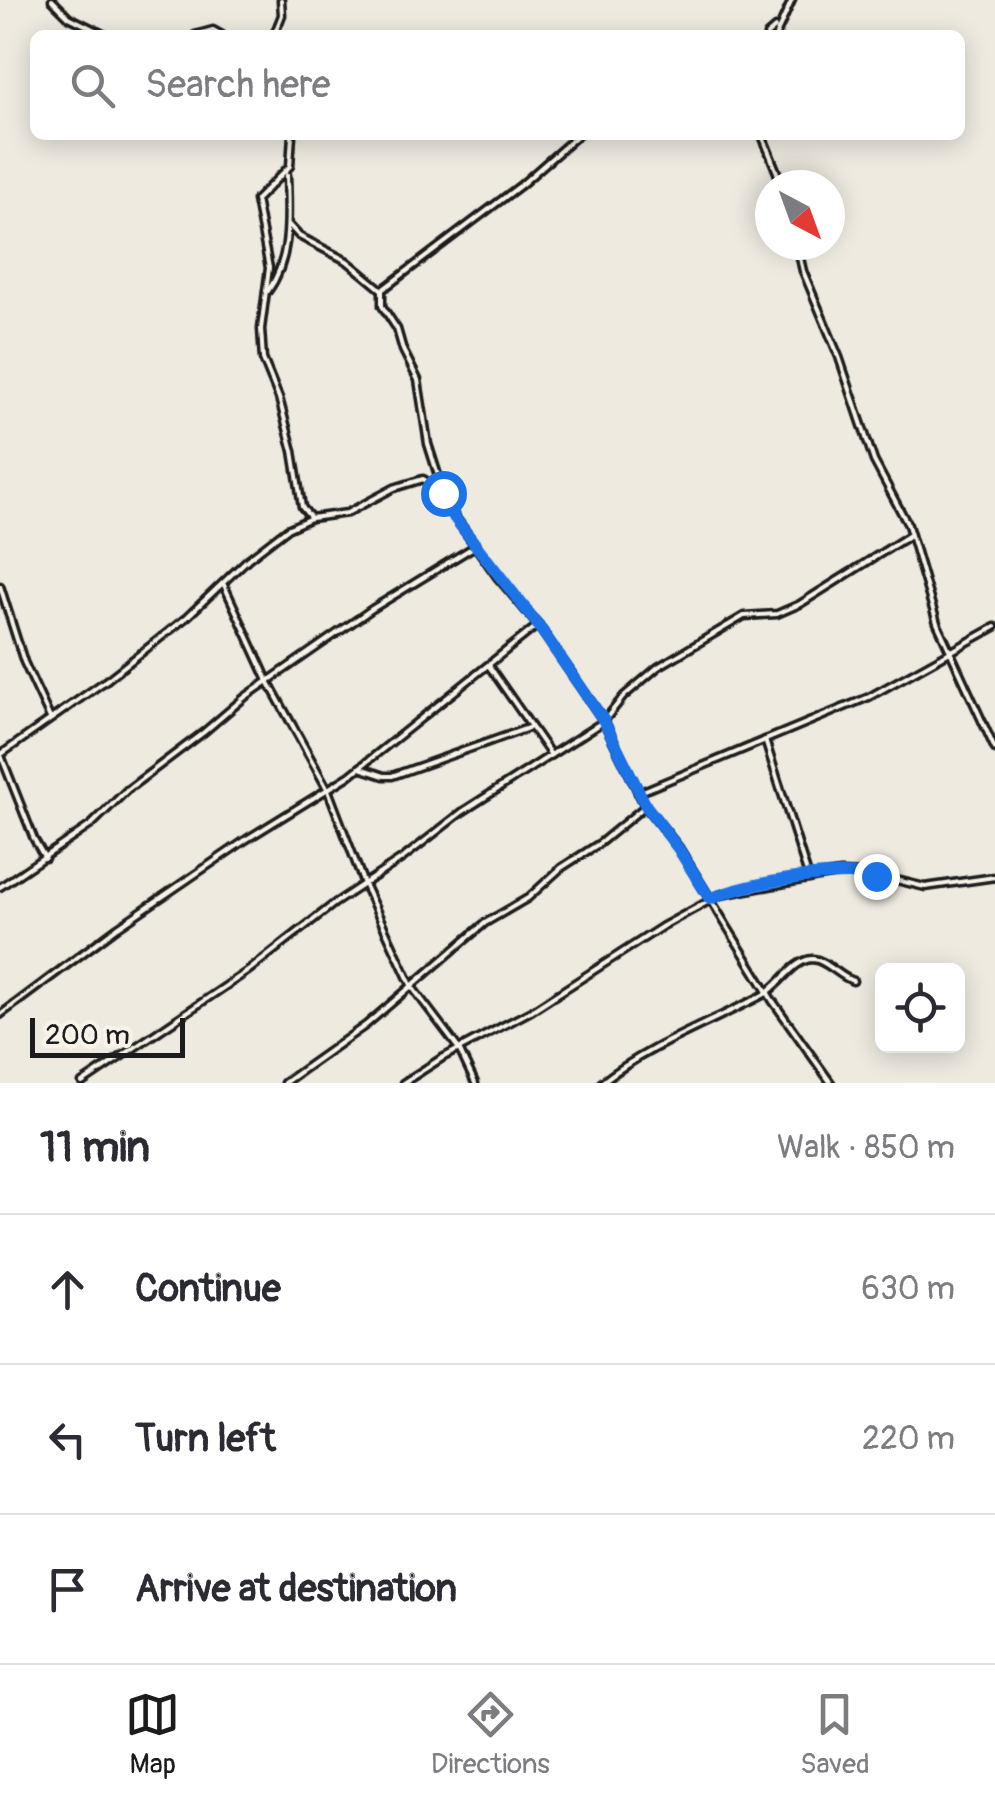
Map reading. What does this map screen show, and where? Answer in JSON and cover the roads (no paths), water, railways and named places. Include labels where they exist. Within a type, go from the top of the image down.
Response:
[{"type":"street","points":[[52,0],[69,17],[95,30]]},
{"type":"street","points":[[276,30],[282,0]]},
{"type":"street","points":[[778,30],[792,0]]},
{"type":"street","points":[[774,30],[779,25]]},
{"type":"street","points":[[268,290],[284,261],[292,140]]},
{"type":"street","points":[[382,290],[572,140]]},
{"type":"street","points":[[764,140],[776,170]]},
{"type":"street","points":[[287,172],[256,200],[269,268],[261,329],[263,358],[293,451],[302,507],[310,518]]},
{"type":"street","points":[[287,223],[299,236],[347,260],[382,290],[382,306],[397,329],[418,380],[428,444],[448,507],[538,625],[604,721],[646,806],[678,848],[768,993],[831,1083]]},
{"type":"street","points":[[800,260],[840,358],[874,461],[910,535],[937,623],[995,750]]},
{"type":"street","points":[[45,858],[0,754],[108,678],[287,529],[310,518],[346,512],[394,488],[424,479],[443,493]]},
{"type":"street","points":[[82,1083],[248,971],[462,812],[604,721],[640,681],[688,648],[744,616],[776,614],[800,604],[910,535]]},
{"type":"street","points":[[0,887],[90,825],[127,790],[268,681],[372,609],[474,546]]},
{"type":"street","points":[[224,585],[268,681],[328,790],[364,884],[412,987],[459,1049],[475,1083]]},
{"type":"street","points":[[0,586],[24,662],[50,718]]},
{"type":"street","points":[[0,1015],[118,928],[359,768],[538,625]]},
{"type":"street","points":[[638,792],[869,697],[995,627]]},
{"type":"street","points":[[489,666],[551,756]]},
{"type":"street","points":[[359,768],[392,776],[531,727]]},
{"type":"street","points":[[765,740],[809,878]]},
{"type":"street","points":[[284,1083],[366,1025],[484,923],[528,898],[561,868],[646,806]]},
{"type":"street","points":[[403,1083],[530,1011],[710,899],[739,889],[840,873],[925,887],[995,877]]},
{"type":"street","points":[[601,1083],[634,1060],[768,993],[785,976],[813,959],[852,980]]}]
